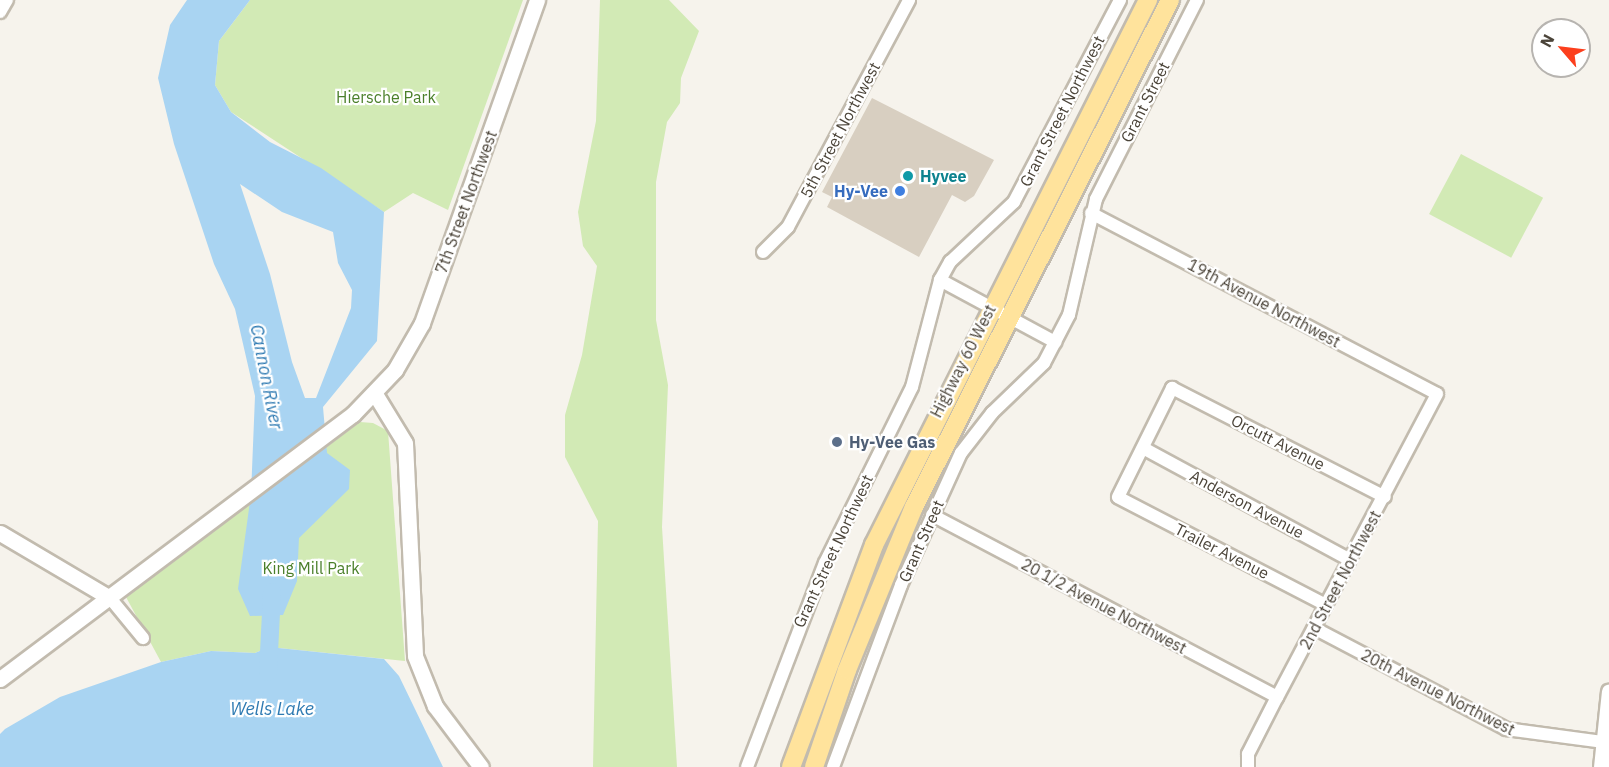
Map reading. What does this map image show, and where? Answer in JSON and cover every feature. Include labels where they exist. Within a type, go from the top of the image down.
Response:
[{"type":"main road","name":"Highway 60 West","points":[[791,767],[874,545],[990,307],[1148,0]]},
{"type":"main road","name":"Highway 60 West","points":[[814,767],[847,670],[914,507],[1170,0]]},
{"type":"street","points":[[0,12],[7,0]]},
{"type":"street","name":"7th Street Northwest","points":[[0,679],[334,428],[375,394],[422,323],[537,0]]},
{"type":"street","name":"5th Street Northwest","points":[[763,252],[788,227],[909,0]]},
{"type":"street","name":"Grant Street Northwest","points":[[747,767],[825,563],[912,387],[940,280],[950,262],[1014,202],[1120,0]]},
{"type":"street","name":"Grant Street","points":[[833,767],[872,656],[932,515],[976,432],[1029,382],[1055,342],[1076,297],[1091,213],[1197,0]]},
{"type":"street","name":"19th Avenue Northwest","points":[[1091,213],[1437,394]]},
{"type":"street","points":[[940,280],[1008,319],[1055,342]]},
{"type":"street","name":"Orcutt Avenue","points":[[1143,448],[1172,388],[1385,497]]},
{"type":"street","points":[[375,394],[405,443],[415,656],[435,706],[481,767]]},
{"type":"street","name":"2nd Street Northwest","points":[[1248,767],[1248,754],[1276,698],[1385,497],[1437,394]]},
{"type":"street","name":"Trailer Avenue","points":[[1143,448],[1118,497],[1326,605]]},
{"type":"street","name":"Anderson Avenue","points":[[1143,448],[1350,560]]},
{"type":"street","name":"20 1/2 Avenue Northwest","points":[[932,515],[1276,698]]},
{"type":"street","points":[[0,533],[110,598],[143,638]]},
{"type":"street","name":"20th Avenue Northwest","points":[[1314,628],[1506,729],[1604,742]]},
{"type":"street","points":[[1601,767],[1609,690]]},
{"type":"green space","name":"Hiersche Park","points":[[250,0],[523,0],[448,210],[413,193],[384,212],[231,112],[215,85],[219,41]]},
{"type":"green space","points":[[600,0],[669,0],[699,31],[681,78],[680,103],[667,122],[656,182],[656,320],[668,385],[662,527],[677,767],[593,767],[598,521],[565,457],[565,415],[582,355],[597,266],[583,246],[578,212],[596,121]]},
{"type":"green space","points":[[1461,154],[1543,198],[1511,258],[1429,214]]},
{"type":"green space","name":"King Mill Park","points":[[360,422],[373,423],[388,431],[405,661],[269,647],[255,653],[211,651],[161,662],[126,597]]},
{"type":"water","points":[[187,0],[250,0],[219,41],[215,85],[231,112],[270,142],[321,168],[384,212],[377,341],[323,407],[327,453],[350,470],[349,489],[299,538],[297,581],[283,615],[250,616],[238,589],[251,494],[255,396],[235,309],[214,264],[174,144],[158,78],[170,25]],"holes":[[[240,184],[282,212],[333,232],[338,263],[352,290],[351,308],[316,398],[305,398],[292,362],[270,274]]]},
{"type":"water","name":"Wells Lake","points":[[269,647],[384,659],[399,676],[443,767],[0,767],[0,734],[60,697],[161,662],[211,651],[255,653]]},
{"type":"building","name":"Hyvee","points":[[872,98],[994,160],[974,196],[965,202],[952,195],[919,257],[827,207],[832,197],[822,192]]},
{"type":"waterway","name":"Cannon River","points":[[268,672],[272,592]]},
{"type":"place","name":"Hyvee","points":[[908,176]]},
{"type":"place","name":"Hy-Vee","points":[[900,191]]},
{"type":"place","name":"Hy-Vee Gas","points":[[837,442]]}]
